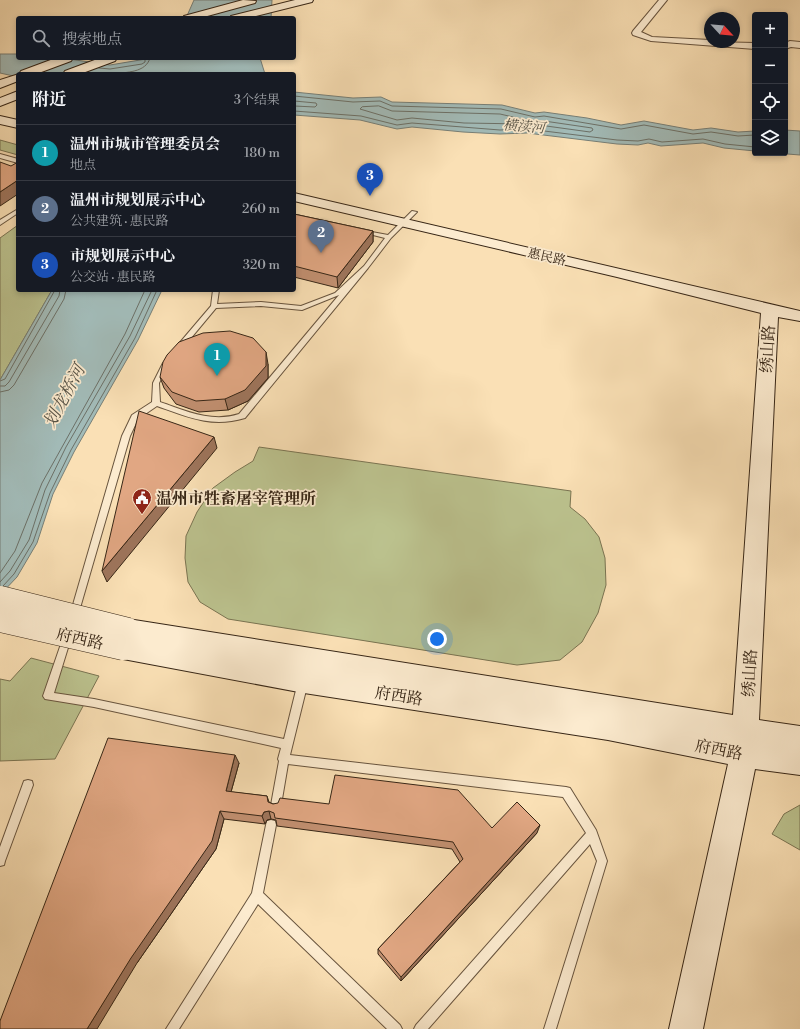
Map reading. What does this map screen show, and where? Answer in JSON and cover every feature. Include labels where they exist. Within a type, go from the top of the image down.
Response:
[{"type":"street","points":[[196,16],[256,0]]},
{"type":"street","points":[[243,16],[308,0]]},
{"type":"street","points":[[663,0],[636,33],[651,38],[752,46]]},
{"type":"street","points":[[788,45],[800,45]]},
{"type":"street","points":[[30,72],[62,60]]},
{"type":"street","points":[[74,72],[106,60]]},
{"type":"street","points":[[0,84],[16,78]]},
{"type":"street","points":[[0,102],[16,96]]},
{"type":"street","points":[[0,120],[16,124]]},
{"type":"street","points":[[0,130],[16,134]]},
{"type":"street","name":"惠民路","points":[[296,187],[618,272],[770,310],[800,316]]},
{"type":"street","name":"惠民路","points":[[296,197],[409,217],[625,259],[773,296],[793,299]]},
{"type":"street","name":"绣山路","points":[[686,1029],[745,742],[770,310]]},
{"type":"street","name":"府西路","points":[[0,598],[125,639],[304,681],[608,727],[745,742],[800,739]]},
{"type":"street","name":"府西路","points":[[0,620],[125,639],[745,742],[800,762]]},
{"type":"lane","points":[[0,156],[16,160]]},
{"type":"lane","points":[[0,223],[16,212]]},
{"type":"lane","points":[[156,403],[208,420],[233,420],[242,416],[389,237],[409,217]]},
{"type":"lane","points":[[360,231],[389,237]]},
{"type":"lane","points":[[214,306],[261,304],[302,308],[337,294],[366,266]]},
{"type":"lane","points":[[172,356],[214,306],[216,292]]},
{"type":"lane","points":[[156,403],[156,383],[167,362]]},
{"type":"lane","points":[[156,403],[135,417],[126,436],[71,626],[48,696],[94,703],[287,744]]},
{"type":"lane","points":[[276,805],[287,744],[304,681]]},
{"type":"lane","points":[[284,759],[566,792],[592,834],[602,861],[550,1029]]},
{"type":"lane","points":[[0,861],[28,785]]},
{"type":"lane","points":[[172,1029],[257,895],[270,825]]},
{"type":"lane","points":[[420,1029],[592,834]]},
{"type":"lane","points":[[257,895],[396,1029]]},
{"type":"green space","points":[[0,140],[16,144],[16,154],[0,150]]},
{"type":"green space","points":[[16,226],[16,292],[51,292],[0,380],[0,238]]},
{"type":"green space","points":[[259,447],[571,491],[570,507],[585,519],[599,537],[605,558],[606,585],[598,613],[582,642],[560,660],[517,665],[228,619],[200,602],[188,582],[185,558],[186,536],[197,512],[213,488],[253,461]]},
{"type":"green space","points":[[31,658],[99,676],[55,759],[0,761],[0,679],[10,681]]},
{"type":"green space","points":[[800,805],[800,850],[772,834],[784,814]]},
{"type":"water","points":[[194,0],[272,0],[271,16],[187,16]]},
{"type":"water","points":[[0,54],[16,54],[16,60],[76,60],[110,65],[140,60],[261,60],[264,72],[16,72],[16,77],[0,73]]},
{"type":"water","name":"横渎河","points":[[296,92],[353,98],[381,97],[392,102],[502,105],[535,113],[544,112],[587,118],[621,125],[644,121],[693,130],[711,128],[738,132],[752,131],[752,151],[724,148],[703,143],[661,146],[648,143],[638,145],[617,144],[527,133],[500,134],[412,127],[397,129],[360,120],[296,115]]},
{"type":"water","points":[[788,130],[800,131],[800,155],[788,154]]},
{"type":"water","name":"划龙桥河","points":[[51,292],[161,292],[138,340],[74,452],[53,494],[37,543],[17,577],[0,595],[0,380]]},
{"type":"building","points":[[0,162],[11,166],[16,163],[16,181],[0,192]]},
{"type":"building","points":[[296,214],[373,231],[337,277],[296,267]]},
{"type":"building","points":[[230,331],[253,338],[266,352],[266,366],[245,390],[225,399],[196,401],[172,392],[160,377],[163,362],[167,355],[179,342],[203,333]]},
{"type":"building","name":"温州市牲畜屠宰管理所","points":[[139,411],[214,437],[102,571]]},
{"type":"building","points":[[108,738],[235,755],[226,791],[267,796],[268,802],[273,804],[278,803],[280,798],[329,804],[335,775],[458,790],[492,828],[517,802],[540,825],[401,977],[378,949],[463,859],[453,842],[275,818],[274,813],[269,811],[264,812],[262,816],[220,811],[212,841],[131,958],[87,1029],[0,1029],[0,1021]]},
{"type":"place","name":"市规划展示中心","points":[[370,196]]},
{"type":"place","name":"温州市规划展示中心","points":[[321,253]]},
{"type":"place","name":"温州市城市管理委员会","points":[[217,376]]},
{"type":"place","name":"温州市牲畜屠宰管理所","points":[[142,515]]}]
